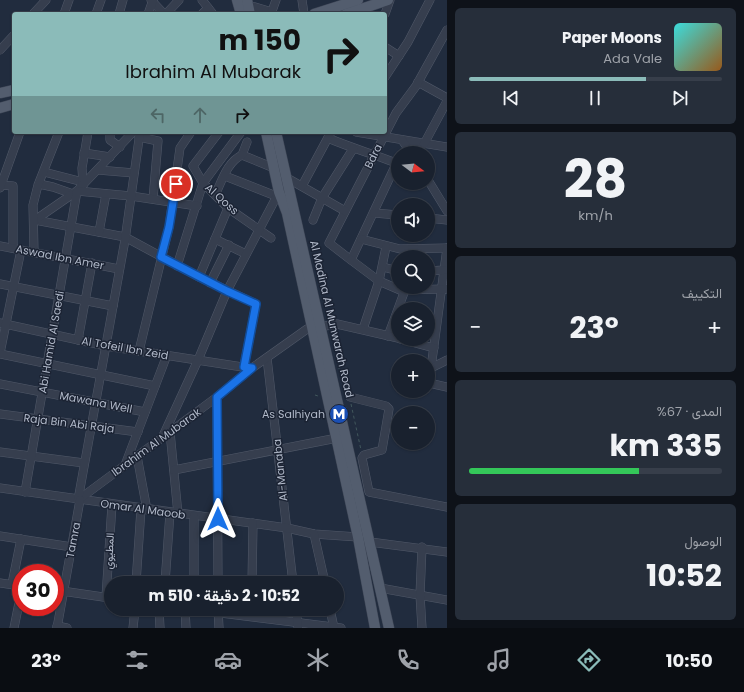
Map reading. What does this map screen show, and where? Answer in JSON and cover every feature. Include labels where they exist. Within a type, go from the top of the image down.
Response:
[{"type":"main road","points":[[238,0],[244,11]]},
{"type":"main road","points":[[346,9],[358,0]]},
{"type":"main road","points":[[327,12],[389,0]]},
{"type":"main road","points":[[0,93],[12,90]]},
{"type":"main road","points":[[0,108],[12,105]]},
{"type":"main road","name":"Al Madina Al Munwarah Road","points":[[266,134],[278,194],[287,213],[317,327],[370,542],[389,628]]},
{"type":"main road","name":"Al Madina Al Munwarah Road","points":[[276,134],[287,178],[317,327],[336,438],[358,536],[375,628]]},
{"type":"street","points":[[35,12],[46,0]]},
{"type":"street","points":[[65,12],[69,0]]},
{"type":"street","points":[[97,12],[101,0]]},
{"type":"street","points":[[120,12],[123,0]]},
{"type":"street","points":[[167,12],[179,0]]},
{"type":"street","points":[[202,0],[210,11]]},
{"type":"street","points":[[271,12],[276,0]]},
{"type":"street","points":[[302,0],[304,12]]},
{"type":"street","points":[[386,12],[389,0]]},
{"type":"street","points":[[387,74],[399,56],[430,0]]},
{"type":"street","points":[[149,12],[152,1],[163,12]]},
{"type":"street","points":[[244,11],[258,12]]},
{"type":"street","name":"Bdra","points":[[387,130],[396,113],[418,82],[447,30]]},
{"type":"street","points":[[0,50],[12,37]]},
{"type":"street","points":[[387,48],[399,56]]},
{"type":"street","points":[[418,82],[447,98]]},
{"type":"street","points":[[424,144],[446,107]]},
{"type":"street","points":[[19,134],[3,167],[0,186],[13,186],[17,249],[13,287],[3,324],[0,353],[155,386]]},
{"type":"street","points":[[34,252],[33,205],[39,184],[58,134]]},
{"type":"street","points":[[83,185],[82,178],[84,153],[88,134]]},
{"type":"street","points":[[110,134],[110,140],[120,147]]},
{"type":"street","points":[[152,199],[158,140],[138,134],[120,147],[75,193],[35,220],[125,237],[198,277],[256,304],[248,368]]},
{"type":"street","name":"Tamra","points":[[64,574],[72,547],[84,463],[125,237],[138,134]]},
{"type":"street","points":[[139,351],[173,202],[180,148],[190,134]]},
{"type":"street","name":"Al Qoss","points":[[217,134],[193,166],[203,183],[228,208],[259,228],[271,238]]},
{"type":"street","points":[[177,266],[203,183],[240,134]]},
{"type":"street","points":[[367,134],[403,142],[447,147]]},
{"type":"street","name":"Bdra","points":[[347,258],[329,243],[385,134]]},
{"type":"street","points":[[302,186],[330,135],[354,150],[374,154],[391,160]]},
{"type":"street","points":[[216,196],[225,176],[225,172],[237,157],[242,155],[247,142]]},
{"type":"street","points":[[402,146],[403,142]]},
{"type":"street","points":[[403,142],[406,146]]},
{"type":"street","points":[[313,220],[322,198],[354,150]]},
{"type":"street","points":[[84,153],[110,157]]},
{"type":"street","points":[[242,155],[274,168]]},
{"type":"street","points":[[98,170],[134,173]]},
{"type":"street","points":[[44,172],[79,182],[83,185]]},
{"type":"street","points":[[391,175],[361,239],[347,258],[379,281],[391,286]]},
{"type":"street","points":[[162,437],[198,360],[227,291],[278,194],[225,176]]},
{"type":"street","points":[[287,178],[345,211]]},
{"type":"street","points":[[39,184],[75,193],[131,196],[197,206]]},
{"type":"street","points":[[434,190],[447,211]]},
{"type":"street","name":"Abi Hamid Al Saedi","points":[[26,492],[71,227],[75,193]]},
{"type":"street","points":[[99,232],[106,194]]},
{"type":"street","points":[[198,277],[228,208]]},
{"type":"street","points":[[374,213],[391,214]]},
{"type":"street","points":[[435,219],[447,220]]},
{"type":"street","points":[[215,239],[246,254]]},
{"type":"street","points":[[361,239],[400,250],[447,248],[444,270],[443,311],[433,354]]},
{"type":"street","points":[[210,283],[229,245]]},
{"type":"street","name":"Aswad Ibn Amer","points":[[0,246],[119,269]]},
{"type":"street","points":[[363,329],[383,267],[386,247]]},
{"type":"street","points":[[78,340],[92,263]]},
{"type":"street","points":[[383,267],[391,269]]},
{"type":"street","points":[[435,271],[444,270]]},
{"type":"street","points":[[0,284],[113,306]]},
{"type":"street","points":[[388,336],[404,294]]},
{"type":"street","name":"Al Tofeil Ibn Zeid","points":[[3,324],[106,346],[248,368]]},
{"type":"street","points":[[317,327],[337,324],[391,337]]},
{"type":"street","name":"Ibrahim Al Mubarak","points":[[79,500],[217,397],[248,368],[267,358],[301,333],[317,327]]},
{"type":"street","points":[[426,346],[434,348]]},
{"type":"street","points":[[124,465],[167,355]]},
{"type":"street","name":"Al-Manaba","points":[[267,358],[292,576]]},
{"type":"street","points":[[435,366],[447,360]]},
{"type":"street","name":"Mawana Well","points":[[0,384],[43,391],[145,412]]},
{"type":"street","points":[[435,384],[447,387]]},
{"type":"street","points":[[217,397],[218,576]]},
{"type":"street","points":[[350,397],[386,406],[389,409],[382,450],[362,456],[369,492],[447,507]]},
{"type":"street","name":"Raja Bin Abi Raja","points":[[0,414],[138,432]]},
{"type":"street","points":[[166,576],[174,513],[174,470],[170,432]]},
{"type":"street","points":[[174,470],[278,448],[336,438]]},
{"type":"street","points":[[0,452],[84,463]]},
{"type":"street","points":[[137,456],[144,509],[137,576]]},
{"type":"street","name":"Omar Al Maoob","points":[[0,488],[112,505],[253,523],[314,534],[358,536]]},
{"type":"street","name":"المطيوي","points":[[110,576],[112,505]]},
{"type":"street","points":[[194,516],[194,576]]},
{"type":"street","points":[[252,576],[253,523]]},
{"type":"street","points":[[314,534],[323,576]]},
{"type":"street","points":[[0,536],[72,547]]},
{"type":"street","points":[[16,564],[21,539]]},
{"type":"street","points":[[370,542],[422,547],[447,552]]},
{"type":"street","points":[[422,547],[420,595],[422,628]]},
{"type":"street","points":[[0,583],[12,584]]},
{"type":"street","points":[[380,588],[447,600]]},
{"type":"street","points":[[64,592],[104,597]]},
{"type":"street","points":[[14,628],[16,616]]},
{"type":"street","name":"Tamra","points":[[57,627],[58,616]]},
{"type":"street","points":[[133,628],[134,616]]},
{"type":"street","points":[[159,616],[160,628]]},
{"type":"street","points":[[185,616],[186,628]]},
{"type":"street","points":[[218,616],[219,628]]},
{"type":"street","points":[[263,616],[297,625],[337,628],[333,616]]},
{"type":"street","points":[[57,627],[67,628]]},
{"type":"path","points":[[336,360],[350,397],[362,456]]},
{"type":"place","name":"As Salhiyah","points":[[339,414]]},
{"type":"route","points":[[176,184],[169,227],[161,257],[227,291],[256,304],[244,367],[252,368],[217,397],[218,519]]}]
